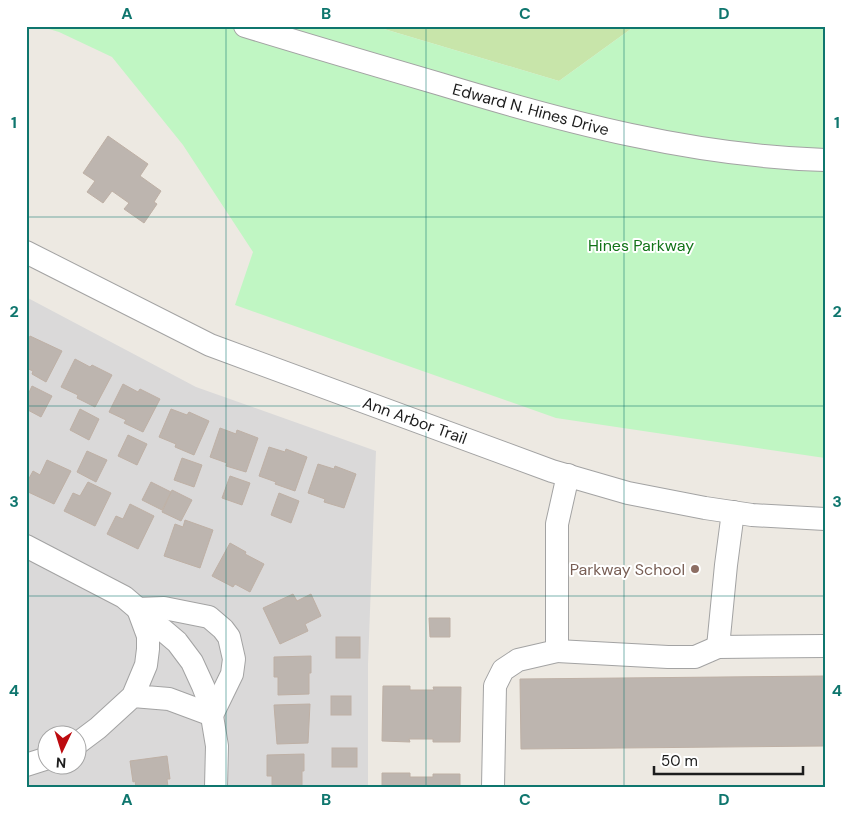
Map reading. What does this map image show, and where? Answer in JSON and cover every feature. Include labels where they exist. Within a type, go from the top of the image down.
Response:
[{"type":"street","name":"Edward N. Hines Drive","points":[[244,26],[568,121],[710,150],[825,160]]},
{"type":"street","name":"Ann Arbor Trail","points":[[26,252],[210,345],[552,471],[628,492],[705,508],[752,515],[825,519]]},
{"type":"street","points":[[557,650],[557,524],[568,475]]},
{"type":"street","points":[[718,647],[733,512]]},
{"type":"street","points":[[26,546],[124,597],[177,642],[192,662],[203,686],[212,714],[216,746],[216,787]]},
{"type":"street","points":[[138,609],[164,608],[209,617],[223,628],[229,637],[234,659],[232,674],[212,714]]},
{"type":"street","points":[[88,736],[133,696],[146,665],[148,636],[138,609]]},
{"type":"street","points":[[493,787],[495,686],[503,670],[518,660],[557,650],[668,657],[695,656],[718,647],[825,646]]},
{"type":"street","points":[[133,696],[169,699],[212,714]]},
{"type":"street","points":[[26,765],[38,761]]},
{"type":"shaded area","points":[[26,297],[196,387],[376,451],[368,664],[368,787],[26,787]]},
{"type":"green space","name":"Hines Parkway","points":[[39,26],[374,26],[559,81],[635,26],[825,26],[825,458],[556,418],[235,305],[253,252],[183,145],[112,57],[59,32]]},
{"type":"green space","points":[[374,26],[635,26],[559,81]]},
{"type":"building","points":[[108,136],[148,164],[140,176],[161,191],[154,202],[157,204],[144,223],[124,209],[129,203],[112,191],[103,203],[87,192],[95,181],[83,173]]},
{"type":"building","points":[[30,336],[62,351],[46,382],[32,374],[33,371],[26,368],[26,344]]},
{"type":"building","points":[[75,359],[112,375],[95,407],[77,398],[78,395],[61,387]]},
{"type":"building","points":[[123,384],[138,392],[140,389],[160,399],[143,432],[124,423],[126,420],[109,412]]},
{"type":"building","points":[[32,386],[52,396],[41,417],[26,409],[26,399]]},
{"type":"building","points":[[80,409],[99,419],[89,440],[70,430]]},
{"type":"building","points":[[171,409],[187,415],[189,412],[209,421],[194,455],[175,447],[176,444],[159,437]]},
{"type":"building","points":[[220,428],[236,434],[237,430],[258,438],[246,472],[226,466],[227,463],[210,457]]},
{"type":"building","points":[[128,435],[147,444],[137,465],[118,456]]},
{"type":"building","points":[[269,447],[285,452],[286,449],[307,457],[295,491],[259,476]]},
{"type":"building","points":[[87,451],[107,460],[96,482],[77,472]]},
{"type":"building","points":[[182,458],[202,465],[194,487],[174,480]]},
{"type":"building","points":[[47,460],[71,471],[54,504],[26,491],[26,484],[33,471],[40,475]]},
{"type":"building","points":[[318,464],[334,469],[335,466],[356,474],[344,508],[324,502],[325,499],[308,493]]},
{"type":"building","points":[[230,476],[250,483],[242,505],[222,498]]},
{"type":"building","points":[[88,482],[111,493],[95,526],[64,511],[73,493],[80,496]]},
{"type":"building","points":[[151,482],[171,492],[162,510],[142,500]]},
{"type":"building","points":[[172,490],[192,500],[181,521],[162,512]]},
{"type":"building","points":[[279,493],[299,501],[291,523],[271,515]]},
{"type":"building","points":[[130,504],[154,516],[138,549],[107,534],[116,516],[123,519]]},
{"type":"building","points":[[185,520],[213,530],[200,568],[164,556],[175,524],[183,527]]},
{"type":"building","points":[[230,543],[264,564],[250,592],[235,584],[233,587],[212,576]]},
{"type":"building","points":[[293,594],[297,601],[311,594],[321,616],[305,624],[308,631],[280,644],[263,608]]},
{"type":"building","points":[[429,618],[450,618],[450,637],[430,637]]},
{"type":"building","points":[[336,637],[360,637],[360,658],[336,658]]},
{"type":"building","points":[[311,656],[309,694],[278,695],[278,677],[274,677],[274,657]]},
{"type":"building","points":[[825,676],[825,746],[521,749],[520,679]]},
{"type":"building","points":[[383,686],[410,686],[410,690],[434,690],[433,687],[461,687],[460,742],[433,742],[433,739],[409,739],[410,742],[382,741]]},
{"type":"building","points":[[331,696],[351,696],[351,715],[331,715]]},
{"type":"building","points":[[310,704],[308,743],[277,744],[274,705]]},
{"type":"building","points":[[332,748],[357,748],[357,767],[332,767]]},
{"type":"building","points":[[304,754],[302,787],[272,787],[272,776],[267,776],[267,755]]},
{"type":"building","points":[[167,756],[170,779],[167,779],[168,787],[136,787],[135,781],[133,782],[130,761]]},
{"type":"building","points":[[382,773],[410,773],[410,777],[433,777],[433,774],[460,774],[460,787],[382,787]]},
{"type":"place","name":"Parkway School","points":[[695,569]]}]
